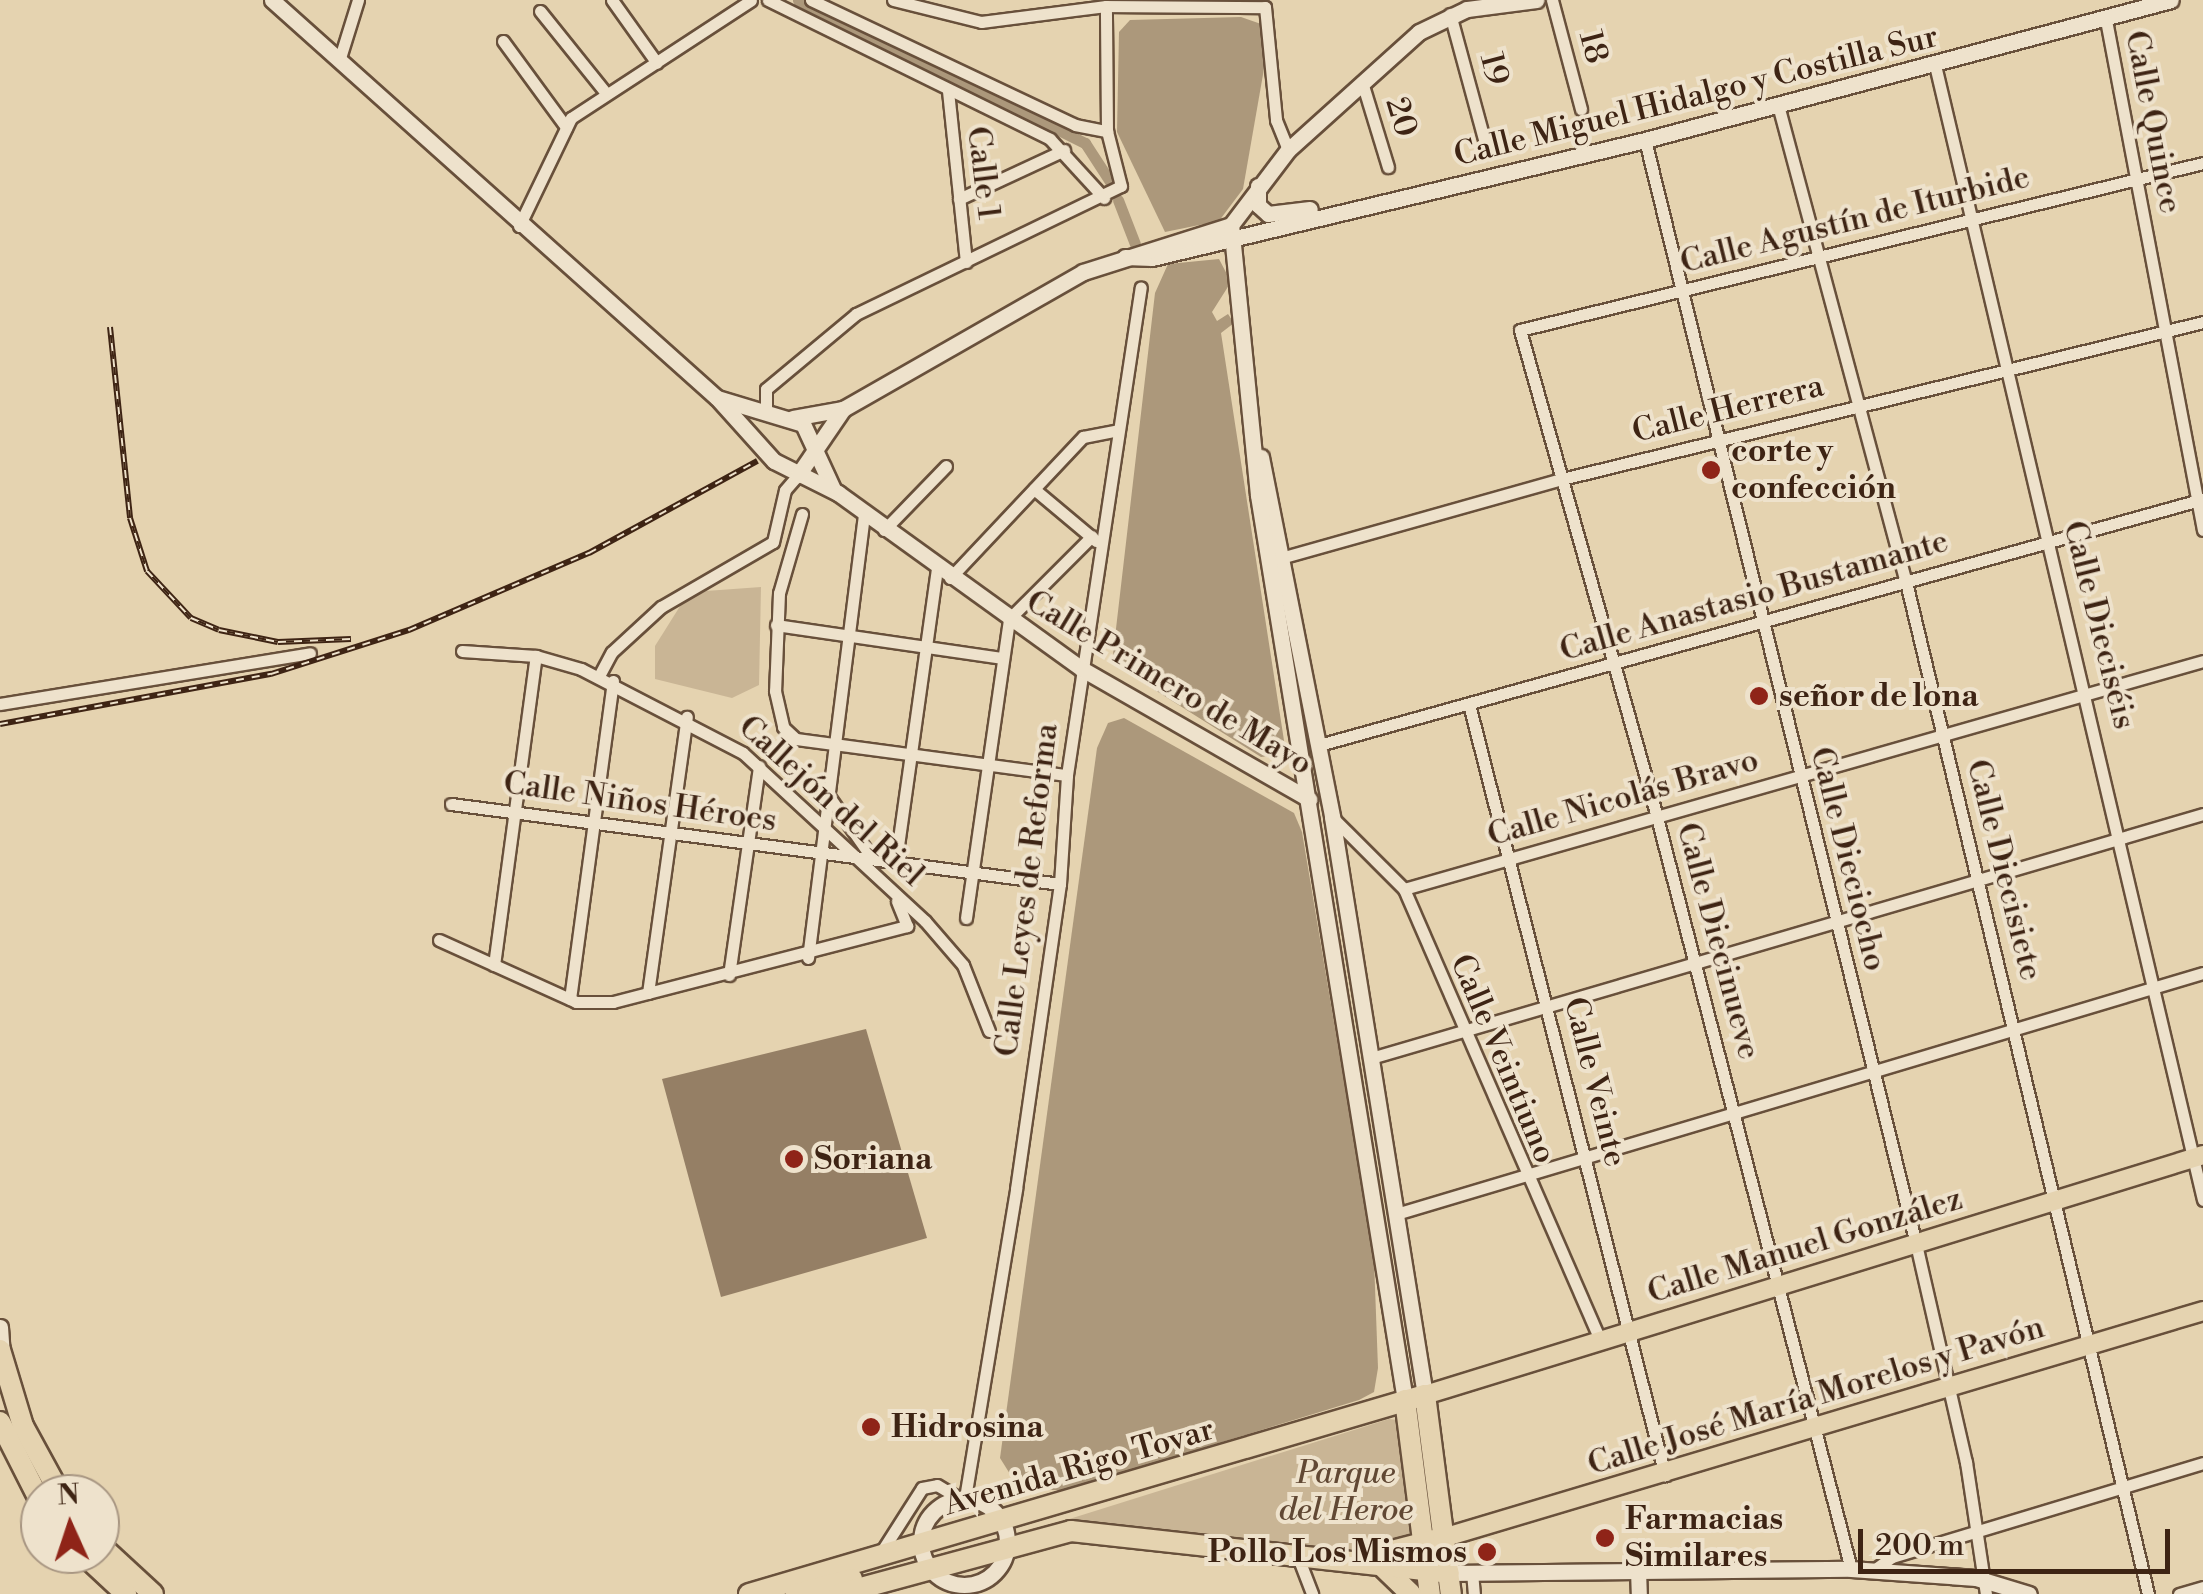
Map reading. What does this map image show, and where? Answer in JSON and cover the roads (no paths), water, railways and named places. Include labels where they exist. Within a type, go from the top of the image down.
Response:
[{"type":"highway","points":[[1,1353],[23,1426],[49,1474]]},
{"type":"highway","name":"Avenida Rigo Tovar","points":[[840,1594],[928,1566],[1005,1533],[1415,1398]]},
{"type":"highway","points":[[1415,1398],[1440,1584]]},
{"type":"highway","points":[[0,1400],[23,1426]]},
{"type":"highway","points":[[0,1422],[26,1474]]},
{"type":"highway","name":"Avenida Rigo Tovar","points":[[749,1594],[920,1544],[1005,1533],[1071,1531],[1348,1562],[1382,1567],[1440,1584]]},
{"type":"highway","points":[[1348,1562],[1436,1540]]},
{"type":"highway","points":[[796,1594],[857,1578],[874,1557]]},
{"type":"highway","points":[[120,1564],[153,1594]]},
{"type":"highway","points":[[1382,1567],[1412,1594]]},
{"type":"highway","points":[[105,1574],[126,1594]]},
{"type":"main road","name":"Calle Primero de Mayo","points":[[272,0],[798,475],[833,489],[884,530],[1082,669],[1306,797],[1332,817]]},
{"type":"main road","points":[[1415,1398],[1396,1214],[1332,817],[1258,449],[1232,232],[1258,186],[1288,150],[1362,82],[1450,14],[1536,0]]},
{"type":"main road","name":"Calle Miguel Hidalgo y Costilla Sur","points":[[843,409],[1014,307],[1125,257],[1645,140],[2171,0]]},
{"type":"main road","points":[[1258,186],[1258,205],[1268,214],[1352,208]]},
{"type":"main road","name":"Calle Primero de Mayo","points":[[717,398],[793,418]]},
{"type":"main road","points":[[833,489],[819,454],[793,418],[843,409]]},
{"type":"main road","points":[[798,475],[819,454],[843,409]]},
{"type":"main road","points":[[755,440],[766,412]]},
{"type":"main road","points":[[1278,558],[1306,797],[1415,1398]]},
{"type":"main road","points":[[1281,784],[1301,765]]},
{"type":"main road","name":"Calle Manuel González","points":[[1415,1398],[2198,1157]]},
{"type":"main road","name":"Calle José María Morelos y Pavón","points":[[1436,1540],[1665,1475],[2203,1310]]},
{"type":"main road","points":[[0,1327],[1,1353]]},
{"type":"main road","points":[[962,1499],[983,1502],[1005,1533],[998,1568],[980,1589],[952,1589],[928,1566],[920,1544],[932,1512],[962,1499]]},
{"type":"main road","points":[[1440,1584],[1472,1572],[1851,1569],[2030,1594]]},
{"type":"main road","points":[[1638,1570],[1639,1594]]},
{"type":"street","points":[[339,61],[358,0]]},
{"type":"street","points":[[612,0],[658,63]]},
{"type":"street","points":[[519,226],[566,127],[606,93],[658,63],[750,0]]},
{"type":"street","points":[[768,0],[1064,150],[1104,198]]},
{"type":"street","points":[[811,0],[1075,126],[1107,131]]},
{"type":"street","points":[[892,0],[981,22],[1106,6],[1265,7],[1276,120],[1288,150]]},
{"type":"street","name":"18","points":[[1552,0],[1581,109]]},
{"type":"street","points":[[766,412],[766,389],[792,362],[895,290],[966,262],[1104,198],[1121,186],[1107,131],[1106,6]]},
{"type":"street","points":[[540,10],[606,93]]},
{"type":"street","name":"19","points":[[1450,14],[1484,139]]},
{"type":"street","name":"Calle Quince","points":[[2106,20],[2138,178],[2162,331],[2200,500],[2203,530]]},
{"type":"street","points":[[503,41],[566,127]]},
{"type":"street","name":"Calle Dieciséis","points":[[1935,65],[2088,694],[2153,988],[2198,1157],[2203,1200]]},
{"type":"street","name":"20","points":[[1362,82],[1388,167]]},
{"type":"street","name":"Calle 1","points":[[948,91],[966,262]]},
{"type":"street","name":"Calle Diecisiete","points":[[1778,105],[1906,582],[2148,1594]]},
{"type":"street","name":"Calle Dieciocho","points":[[1645,140],[1715,442],[1916,1244],[1978,1530],[1986,1588]]},
{"type":"street","points":[[958,200],[1064,150]]},
{"type":"street","name":"Calle Agustín de Iturbide","points":[[1520,330],[2203,163]]},
{"type":"street","name":"Calle Leyes de Reforma","points":[[962,1499],[1060,884],[1067,776],[1097,541],[1141,288]]},
{"type":"street","name":"Calle Herrera","points":[[1278,558],[1562,479],[2203,322]]},
{"type":"street","name":"Calle Diecinueve","points":[[1520,330],[1657,817],[1818,1429],[1851,1569]]},
{"type":"street","points":[[896,860],[926,646],[944,573],[1092,430],[1118,430]]},
{"type":"street","points":[[884,530],[946,466]]},
{"type":"street","points":[[599,676],[612,652],[661,607],[772,542],[785,490],[798,475]]},
{"type":"street","points":[[966,918],[1010,620],[1097,541],[1034,489]]},
{"type":"street","name":"Calle Anastasio Bustamante","points":[[1319,745],[2200,500]]},
{"type":"street","points":[[808,958],[830,798],[845,634],[864,513]]},
{"type":"street","points":[[802,514],[785,555],[774,691],[784,727],[796,739],[1067,776]]},
{"type":"street","points":[[772,542],[785,555]]},
{"type":"street","points":[[780,625],[1002,658]]},
{"type":"street","name":"Callejón del Riel","points":[[462,651],[536,656],[613,681],[687,717],[759,766],[826,825],[963,965],[990,1031]]},
{"type":"street","points":[[0,704],[310,653]]},
{"type":"street","points":[[494,965],[536,656]]},
{"type":"street","name":"Calle Nicolás Bravo","points":[[1404,889],[2203,662]]},
{"type":"street","points":[[570,999],[613,681]]},
{"type":"street","name":"Calle Veinte","points":[[1469,704],[1665,1475]]},
{"type":"street","points":[[648,993],[687,717]]},
{"type":"street","points":[[728,975],[759,766]]},
{"type":"street","points":[[830,798],[872,858]]},
{"type":"street","name":"Calle Niños Héroes","points":[[451,804],[1060,884]]},
{"type":"street","points":[[1370,1058],[1461,1028],[2203,814]]},
{"type":"street","name":"Calle Veintiuno","points":[[1332,817],[1404,889],[1523,1176],[1601,1341]]},
{"type":"street","points":[[439,940],[570,999],[613,1002],[808,958],[908,926],[895,897]]},
{"type":"street","points":[[1396,1214],[2203,973]]},
{"type":"street","points":[[1874,1570],[1978,1530],[2203,1463]]},
{"type":"street","points":[[874,1557],[922,1488],[938,1485],[962,1499]]},
{"type":"street","points":[[1298,1557],[1312,1594]]},
{"type":"street","points":[[1472,1572],[1474,1594]]},
{"type":"street","points":[[2178,1594],[2203,1587]]},
{"type":"waterway","points":[[798,0],[1085,143],[1111,183]]},
{"type":"waterway","points":[[1118,200],[1135,244]]},
{"type":"railway","points":[[110,327],[130,518],[147,571],[191,618],[219,630],[278,642],[351,639]]},
{"type":"railway","points":[[0,724],[271,674],[409,630],[589,553],[757,461]]},
{"type":"place","name":"corte y confección","points":[[1711,470]]},
{"type":"place","name":"señor de lona","points":[[1759,696]]},
{"type":"place","name":"Soriana","points":[[794,1159]]},
{"type":"place","name":"Hidrosina","points":[[871,1427]]},
{"type":"place","name":"Farmacias Similares","points":[[1605,1538]]},
{"type":"place","name":"Pollo Los Mismos","points":[[1487,1552]]},
{"type":"park label","name":"Parque del Heroe","points":[[1346,1492]]}]
